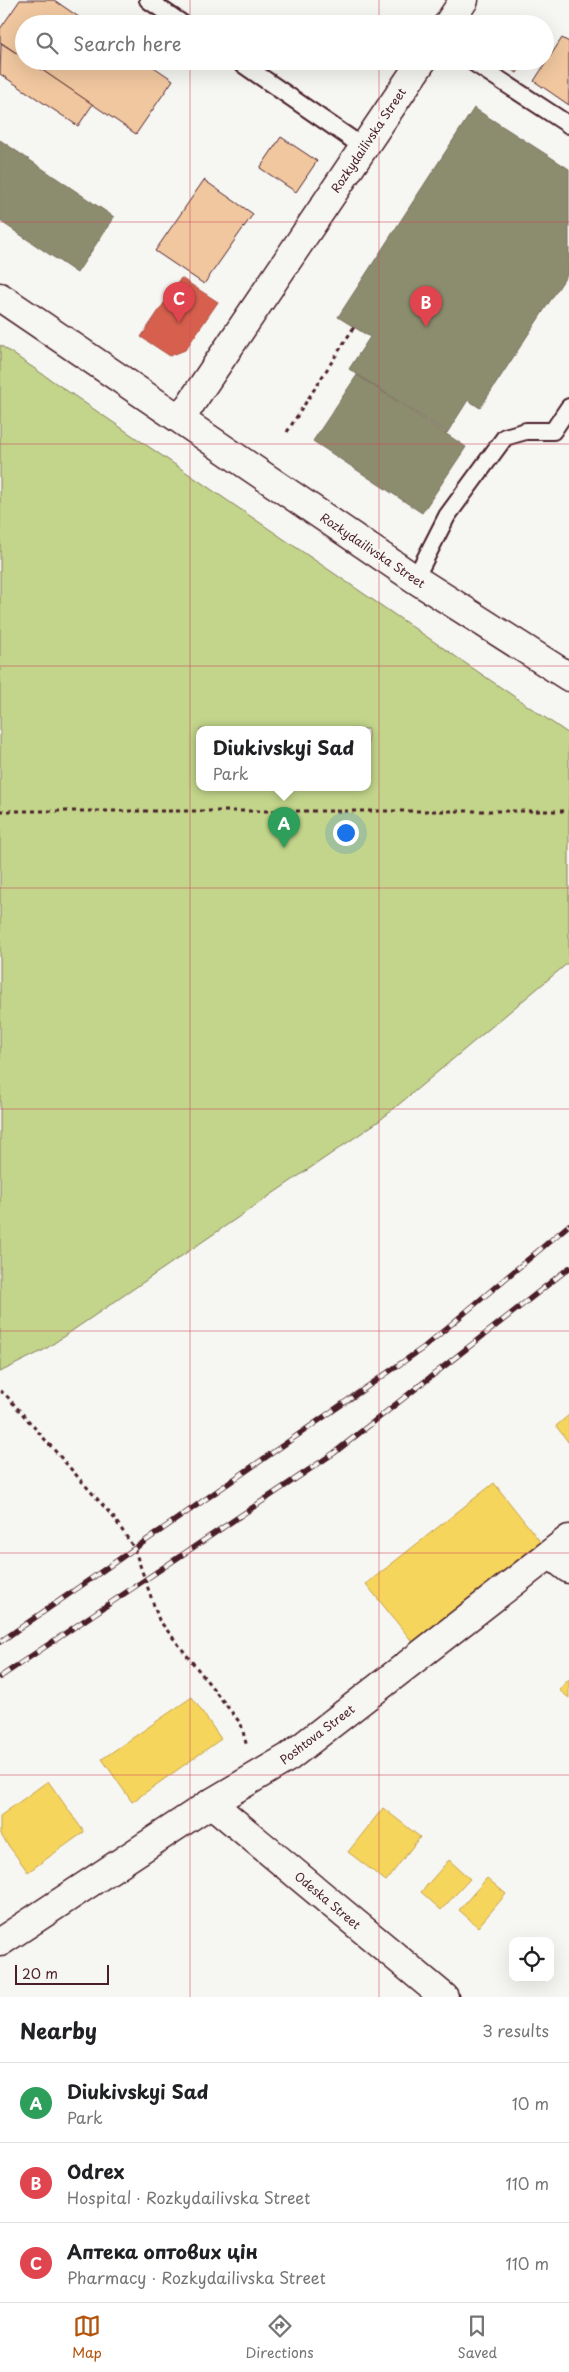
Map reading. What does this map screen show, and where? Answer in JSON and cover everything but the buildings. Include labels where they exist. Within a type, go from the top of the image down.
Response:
[{"type":"street","points":[[454,15],[464,0]]},
{"type":"street","name":"Rozkydailivska Street","points":[[181,418],[416,70]]},
{"type":"street","name":"Rozkydailivska Street","points":[[0,297],[181,418],[414,579],[569,677]]},
{"type":"street","name":"Poshtova Street","points":[[0,1942],[211,1803],[288,1757],[563,1554]]},
{"type":"street","name":"Odeska Street","points":[[211,1803],[444,1997]]},
{"type":"lane","points":[[148,0],[170,15]]},
{"type":"lane","points":[[251,70],[363,147]]},
{"type":"lane","points":[[485,70],[569,125]]},
{"type":"lane","points":[[414,579],[447,516],[505,436],[526,431],[554,431],[569,407]]},
{"type":"path","points":[[287,432],[354,327]]},
{"type":"path","points":[[0,812],[569,812]]},
{"type":"path","points":[[0,1391],[5,1394],[114,1518],[134,1548],[159,1620],[241,1724],[248,1749]]},
{"type":"green space","points":[[0,345],[569,734],[569,962],[379,1121],[44,1350],[0,1372]]},
{"type":"railway","points":[[0,1642],[423,1348],[569,1225]]},
{"type":"railway","points":[[0,1677],[334,1453],[569,1268]]},
{"type":"place","name":"Аптека оптових цін","points":[[179,323]]},
{"type":"place","name":"Odrex","points":[[426,327]]},
{"type":"place","name":"Diukivskyi Sad","points":[[284,848]]}]
